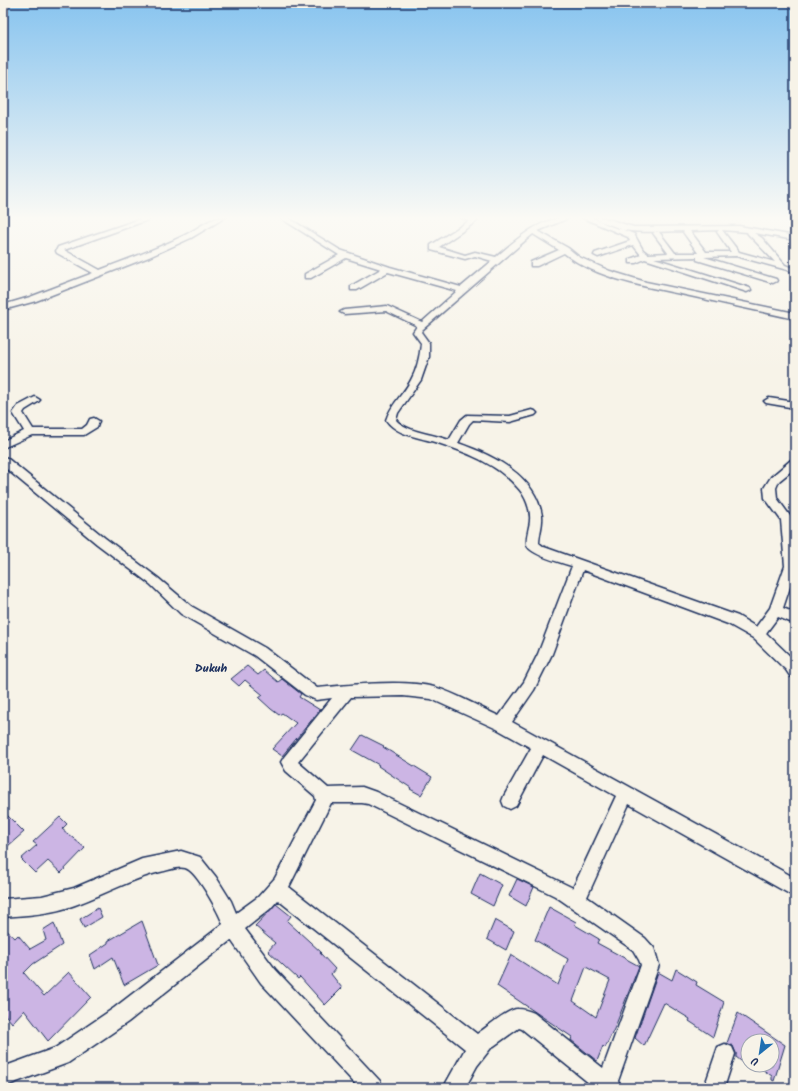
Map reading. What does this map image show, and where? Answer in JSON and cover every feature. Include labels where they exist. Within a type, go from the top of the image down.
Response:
[{"type":"street","points":[[89,268],[98,273]]},
{"type":"street","points":[[3,308],[33,299],[110,268]]},
{"type":"street","points":[[308,276],[322,268]]},
{"type":"street","points":[[384,268],[462,290]]},
{"type":"street","points":[[488,268],[422,325],[417,332],[425,343],[424,357],[416,380],[393,413],[391,420],[398,428],[452,444],[499,466],[516,478],[532,501],[536,515],[532,539],[533,545],[540,550],[733,620],[758,634],[791,666],[795,672]]},
{"type":"street","points":[[598,268],[644,284],[795,316]]},
{"type":"street","points":[[681,268],[748,290]]},
{"type":"street","points":[[731,268],[773,281]]},
{"type":"street","points":[[354,288],[387,269]]},
{"type":"street","points":[[344,312],[387,308],[422,325]]},
{"type":"street","points":[[30,432],[18,413],[21,408],[34,400]]},
{"type":"street","points":[[769,401],[795,405]]},
{"type":"street","points":[[452,444],[465,422],[471,417],[510,419],[532,413]]},
{"type":"street","points":[[3,445],[30,432],[84,432],[92,427],[94,421]]},
{"type":"street","points":[[4,463],[101,541],[154,580],[186,610],[260,652],[310,691],[316,694],[347,691],[410,690],[433,693],[502,724],[795,888]]},
{"type":"street","points":[[758,634],[776,610],[791,566],[791,518],[771,498],[770,488],[775,479],[794,465]]},
{"type":"street","points":[[502,724],[529,686],[545,654],[579,565]]},
{"type":"street","points":[[776,610],[795,619]]},
{"type":"street","points":[[3,1077],[61,1056],[121,1015],[264,903],[278,889],[324,801],[324,796],[321,791],[290,766],[289,762],[347,691]]},
{"type":"street","points":[[510,801],[540,745]]},
{"type":"street","points":[[577,899],[626,793]]},
{"type":"street","points":[[324,796],[362,795],[370,797],[488,855],[543,880],[577,899],[639,944],[648,955],[650,965],[609,1086],[527,1020],[517,1018],[484,1041],[478,1047],[456,1086]]},
{"type":"street","points":[[3,908],[42,905],[74,897],[142,868],[181,859],[194,863],[201,870],[218,895],[234,927],[268,976],[285,996],[373,1088]]},
{"type":"street","points":[[278,889],[478,1047]]},
{"type":"street","points":[[714,1088],[725,1054]]},
{"type":"building","points":[[247,666],[258,675],[264,670],[278,682],[282,679],[301,694],[299,697],[320,710],[282,756],[272,749],[296,723],[282,713],[279,715],[271,709],[259,698],[263,695],[245,680],[239,686],[231,679]]},
{"type":"building","points":[[362,735],[384,746],[383,747],[432,777],[421,795],[410,789],[411,788],[378,766],[379,765],[352,750]]},
{"type":"building","points":[[3,811],[24,832],[8,846],[3,841]]},
{"type":"building","points":[[60,817],[67,824],[62,829],[85,848],[61,873],[48,861],[35,873],[21,859],[37,845],[33,842]]},
{"type":"building","points":[[480,873],[502,885],[493,906],[471,894]]},
{"type":"building","points":[[517,879],[534,887],[526,906],[509,896]]},
{"type":"building","points":[[276,904],[291,916],[287,921],[321,952],[320,953],[335,969],[331,974],[342,988],[325,1005],[300,977],[298,979],[268,951],[275,943],[255,926]]},
{"type":"building","points":[[549,907],[576,922],[575,925],[599,939],[597,943],[639,966],[615,1027],[605,1048],[603,1046],[597,1061],[571,1040],[572,1037],[497,986],[511,955],[558,985],[568,959],[535,940]],"holes":[[[586,967],[610,980],[596,1017],[573,1001]]]},
{"type":"building","points":[[98,908],[102,917],[84,928],[80,919]]},
{"type":"building","points":[[495,920],[514,931],[506,950],[487,939]]},
{"type":"building","points":[[142,921],[158,965],[124,985],[113,957],[95,969],[90,955],[108,943],[108,941]]},
{"type":"building","points":[[54,923],[62,945],[33,964],[24,973],[44,996],[69,972],[91,997],[48,1041],[24,1010],[12,1023],[3,1012],[3,927],[15,938],[18,935],[30,949],[46,940],[43,930]]},
{"type":"building","points":[[676,969],[697,982],[696,985],[724,1002],[713,1037],[689,1021],[690,1019],[664,1003],[644,1046],[635,1038],[658,972],[672,980]]},
{"type":"building","points":[[738,1013],[767,1033],[740,1033],[740,1060],[736,1057],[733,1046],[727,1043]]},
{"type":"building","points":[[780,1042],[785,1045],[780,1061]]},
{"type":"building","points":[[768,1073],[776,1073],[774,1081],[772,1080],[772,1076]]},
{"type":"district","name":"Dukuh","points":[[211,668]]}]
